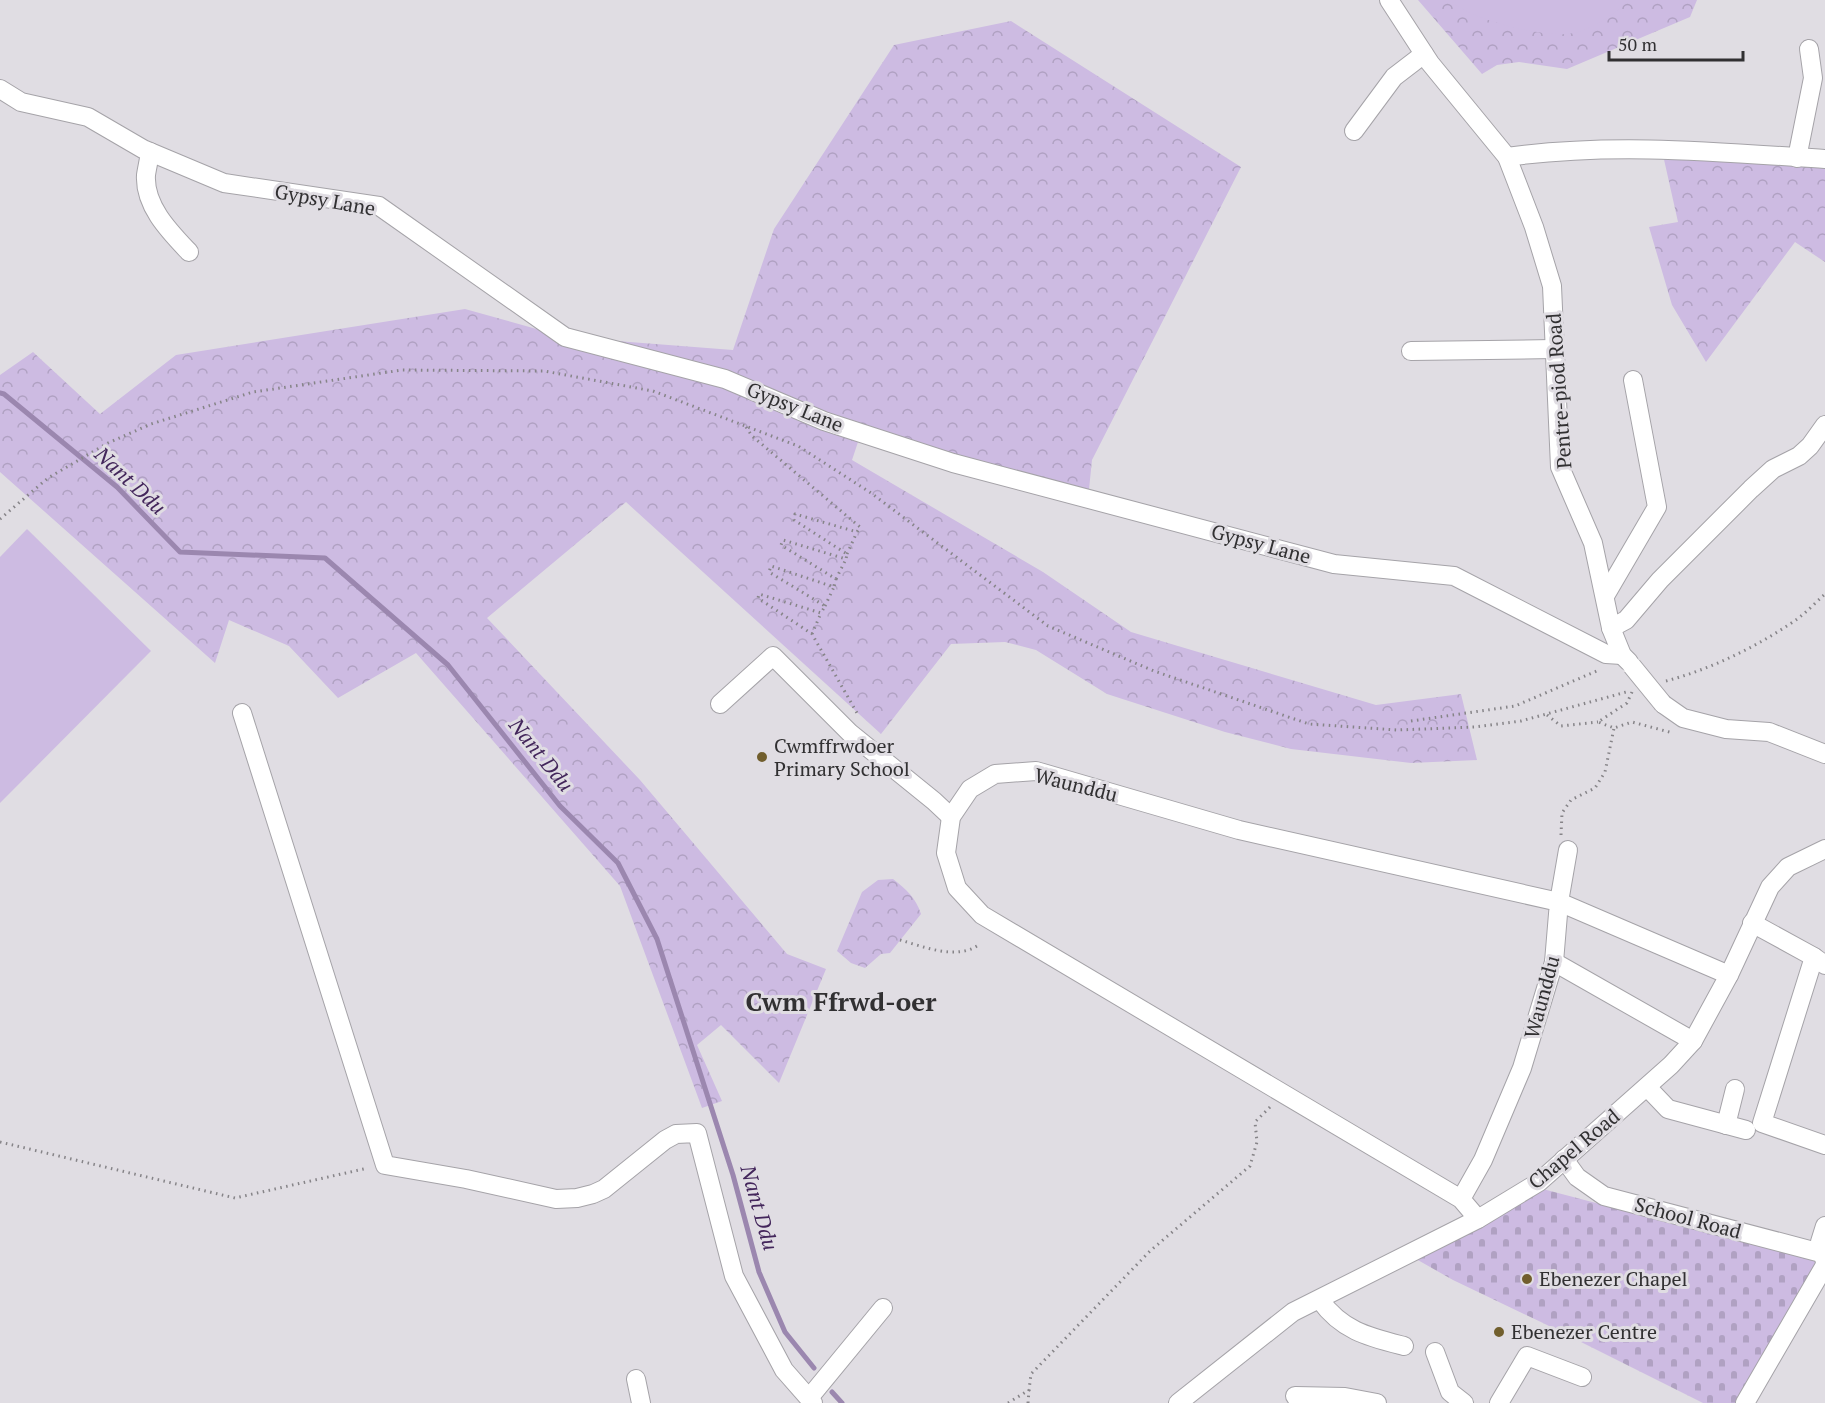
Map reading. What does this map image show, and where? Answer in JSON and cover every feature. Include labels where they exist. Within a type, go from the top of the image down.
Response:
[{"type":"street","name":"Pentre-piod Road","points":[[1389,0],[1424,54],[1507,157],[1534,227],[1552,286],[1560,467],[1593,543],[1611,628],[1622,658],[1663,704],[1683,718],[1726,729],[1769,732],[1825,754]]},
{"type":"street","points":[[1797,158],[1813,78],[1809,49]]},
{"type":"street","points":[[1354,131],[1394,77],[1424,54]]},
{"type":"street","name":"Gypsy Lane","points":[[0,89],[21,102],[88,117],[150,152],[224,183],[379,206],[565,337],[725,379],[824,421],[953,463],[1334,564],[1454,576],[1606,654],[1622,658]]},
{"type":"street","points":[[1507,157],[1539,152],[1665,150],[1825,159]]},
{"type":"street","points":[[150,152],[146,177],[153,207],[161,220],[189,252]]},
{"type":"street","points":[[1411,351],[1553,349]]},
{"type":"street","points":[[1605,596],[1657,507],[1633,380]]},
{"type":"street","points":[[1611,628],[1626,620],[1660,580],[1751,489],[1773,470],[1799,456],[1810,446],[1825,425]]},
{"type":"street","points":[[720,704],[773,656],[850,733],[951,817]]},
{"type":"street","points":[[242,713],[384,1165],[466,1179],[556,1199],[577,1198],[593,1194],[604,1188],[676,1134],[697,1132],[734,1276],[784,1370],[811,1400],[884,1308]]},
{"type":"street","name":"Waunddu","points":[[1461,1199],[1483,1160],[1522,1068],[1554,962],[1559,902],[1239,830],[1036,771],[995,774],[970,789],[951,817],[946,853],[957,888],[982,915],[1461,1199],[1478,1219]]},
{"type":"street","name":"Chapel Road","points":[[1178,1403],[1293,1312],[1478,1219],[1539,1182],[1647,1086],[1693,1041],[1729,975],[1770,887],[1788,867],[1825,849]]},
{"type":"street","points":[[1568,850],[1559,902],[1729,975]]},
{"type":"street","points":[[1752,923],[1820,961],[1762,1123],[1825,1145]]},
{"type":"street","points":[[1554,962],[1693,1041]]},
{"type":"street","points":[[1647,1086],[1668,1109],[1746,1130]]},
{"type":"street","points":[[1726,1125],[1735,1089]]},
{"type":"street","name":"School Road","points":[[1564,1159],[1577,1177],[1604,1196],[1825,1259]]},
{"type":"street","points":[[1745,1403],[1825,1259],[1820,1242],[1825,1226]]},
{"type":"street","points":[[1320,1300],[1338,1321],[1352,1330],[1375,1339],[1404,1346]]},
{"type":"street","points":[[1435,1352],[1450,1392],[1464,1403]]},
{"type":"street","points":[[1499,1403],[1527,1356],[1582,1377]]},
{"type":"street","points":[[636,1378],[641,1403]]},
{"type":"street","points":[[1295,1396],[1345,1397],[1377,1403]]},
{"type":"path","points":[[0,519],[48,478],[108,444],[151,424],[253,392],[402,370],[544,371],[653,392],[798,446],[872,493],[1048,626],[1154,671],[1309,724],[1397,730],[1475,727],[1521,721],[1633,690],[1627,704],[1598,722],[1561,726],[1546,715]]},
{"type":"path","points":[[746,426],[752,436],[860,527],[812,634]]},
{"type":"path","points":[[847,554],[794,520],[795,514],[857,532]]},
{"type":"path","points":[[836,579],[781,545],[783,540],[846,560]]},
{"type":"path","points":[[825,606],[769,572],[771,566],[834,587]]},
{"type":"path","points":[[822,614],[759,594],[759,598],[812,634],[858,716]]},
{"type":"path","points":[[1662,682],[1692,674],[1736,655],[1795,621],[1825,594]]},
{"type":"path","points":[[1411,721],[1515,706],[1622,658]]},
{"type":"path","points":[[1598,722],[1614,728],[1632,722],[1678,735]]},
{"type":"path","points":[[1568,850],[1560,840],[1562,813],[1571,800],[1594,788],[1605,772],[1614,728]]},
{"type":"path","points":[[900,940],[933,949],[960,953],[970,951],[980,944]]},
{"type":"path","points":[[1028,1403],[1031,1374],[1150,1251],[1250,1166],[1257,1142],[1255,1122],[1274,1104]]},
{"type":"path","points":[[0,1142],[235,1198],[384,1165]]},
{"type":"path","points":[[1008,1403],[1029,1390]]},
{"type":"green space","points":[[1418,0],[1697,0],[1690,17],[1567,69],[1519,62],[1497,65],[1482,74]]},
{"type":"green space","points":[[1450,0],[1629,0],[1612,15],[1578,32],[1549,34],[1492,21],[1475,15]]},
{"type":"green space","points":[[1011,21],[1241,167],[1092,460],[1088,499],[861,433],[852,460],[1043,572],[1131,632],[1376,705],[1461,694],[1477,760],[1411,763],[1291,749],[1225,732],[1107,694],[1036,650],[1005,642],[951,644],[881,734],[626,502],[487,618],[640,780],[787,954],[826,969],[779,1083],[721,1025],[697,1045],[722,1101],[702,1108],[620,886],[416,653],[338,698],[289,646],[229,620],[215,663],[0,472],[0,375],[33,352],[100,414],[176,355],[465,309],[565,337],[733,350],[774,229],[894,45]]},
{"type":"green space","points":[[1663,155],[1825,167],[1825,262],[1795,242],[1706,362],[1672,305],[1649,227],[1678,222]]},
{"type":"green space","points":[[27,529],[151,651],[0,803],[0,557]]},
{"type":"green space","points":[[893,879],[910,894],[921,914],[890,953],[881,954],[865,968],[851,963],[837,951],[862,892],[878,880]]},
{"type":"green space","points":[[1539,1188],[1820,1262],[1737,1403],[1703,1403],[1453,1280],[1416,1259]]},
{"type":"waterway","name":"Nant Ddu","points":[[0,393],[117,487],[180,552],[325,558],[448,665],[560,806],[618,863],[657,939],[733,1175],[759,1272],[785,1332],[814,1368]]},
{"type":"waterway","name":"Nant Ddu","points":[[832,1392],[842,1403]]},
{"type":"place","name":"Cwmffrwdoer Primary School","points":[[762,757]]},
{"type":"place","name":"Ebenezer Chapel","points":[[1527,1279]]},
{"type":"place","name":"Ebenezer Centre","points":[[1499,1332]]},
{"type":"district","name":"Cwm Ffrwd-oer","points":[[841,1002]]}]
